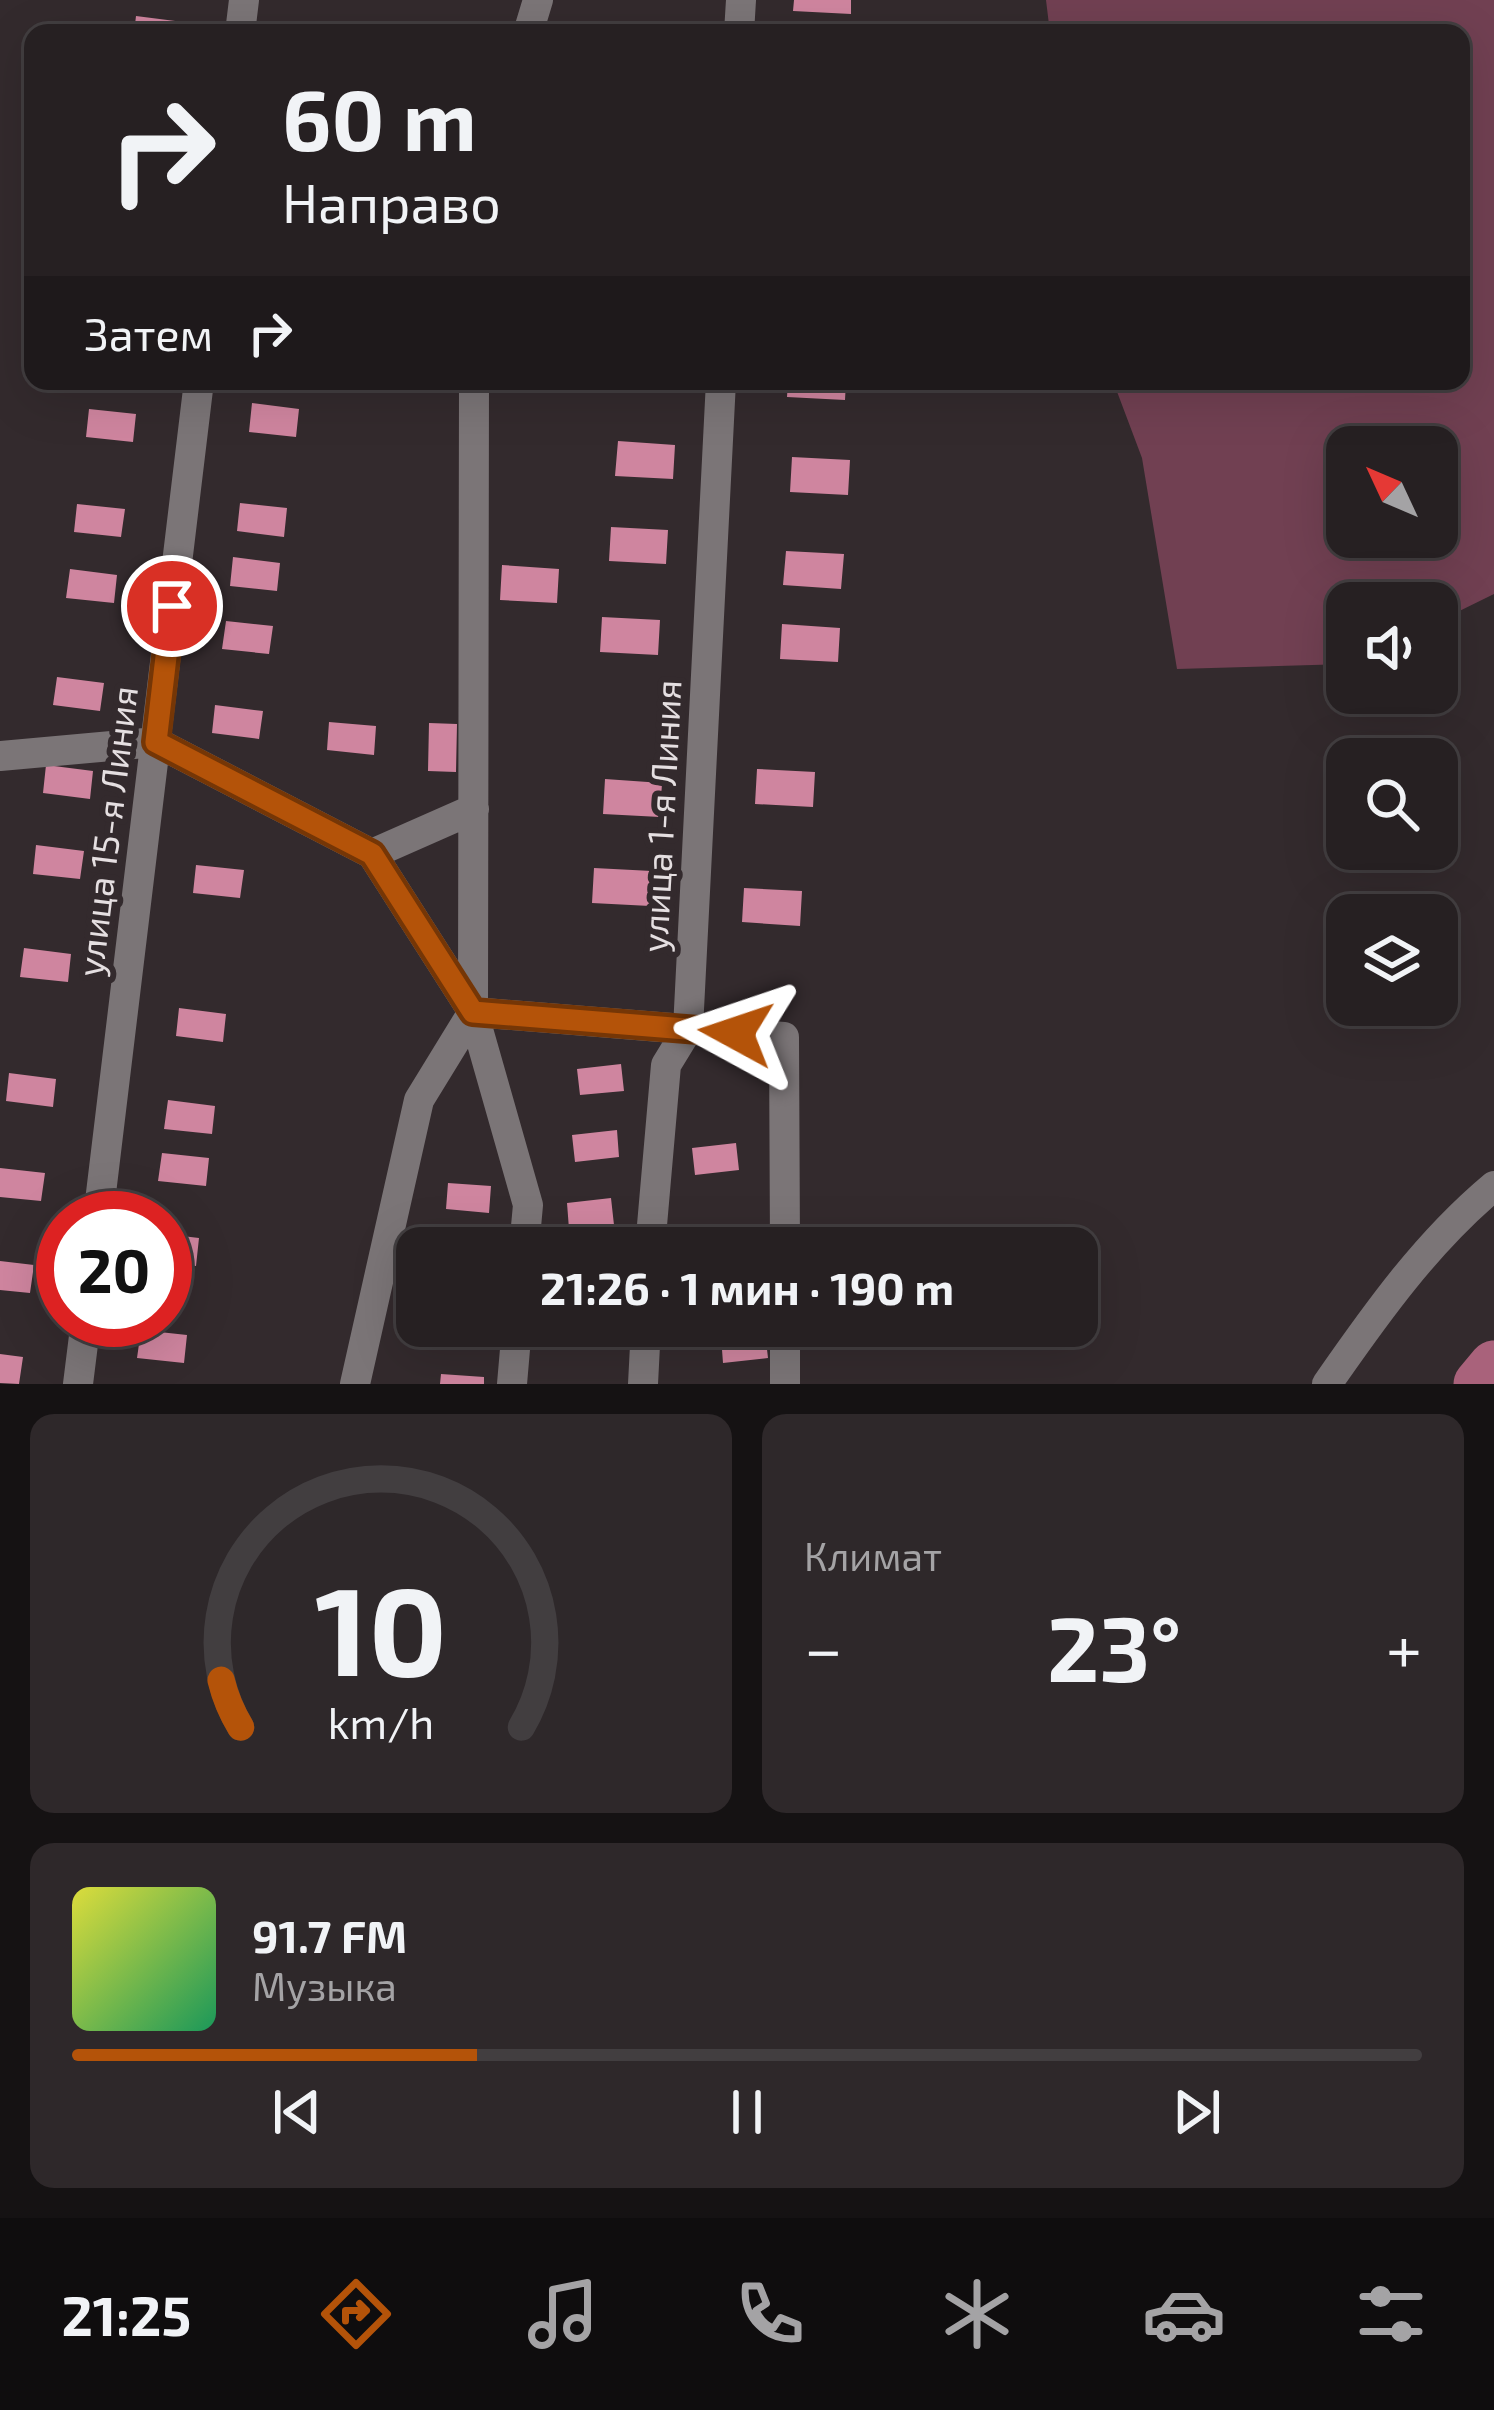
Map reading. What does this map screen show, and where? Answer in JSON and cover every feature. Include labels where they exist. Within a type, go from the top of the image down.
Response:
[{"type":"street","name":"улица 15-я Линия","points":[[101,1191],[198,390]]},
{"type":"street","points":[[475,390],[473,1012],[527,1205],[525,1227]]},
{"type":"street","name":"улица 1-я Линия","points":[[652,1227],[666,1065],[688,1029],[721,390]]},
{"type":"street","points":[[0,756],[156,742],[372,854],[473,1012]]},
{"type":"street","points":[[372,854],[474,809]]},
{"type":"street","points":[[473,1012],[784,1036],[784,1227]]},
{"type":"street","points":[[355,1384],[419,1100],[473,1012]]},
{"type":"street","points":[[1328,1384],[1377,1311],[1453,1220],[1494,1186]]},
{"type":"street","points":[[78,1384],[83,1347]]},
{"type":"street","points":[[512,1384],[515,1347]]},
{"type":"street","points":[[643,1384],[645,1347]]},
{"type":"street","points":[[785,1347],[785,1384]]},
{"type":"shaded area","points":[[1046,0],[1494,0],[1494,594],[1458,612],[1458,582],[1326,582],[1326,665],[1177,669],[1142,458],[1116,390],[1470,390],[1470,24],[1049,24]]},
{"type":"building","points":[[794,0],[851,0],[851,14],[793,11]]},
{"type":"building","points":[[136,16],[183,22],[183,24],[135,24]]},
{"type":"building","points":[[787,390],[846,390],[845,400],[787,397]]},
{"type":"building","points":[[252,403],[299,409],[296,437],[249,432]]},
{"type":"building","points":[[89,409],[136,414],[133,442],[86,437]]},
{"type":"building","points":[[618,441],[675,445],[673,479],[615,476]]},
{"type":"building","points":[[792,457],[850,460],[848,495],[790,492]]},
{"type":"building","points":[[240,503],[287,508],[284,537],[237,531]]},
{"type":"building","points":[[77,504],[125,509],[121,537],[74,532]]},
{"type":"building","points":[[611,527],[668,530],[666,564],[609,561]]},
{"type":"building","points":[[786,551],[844,554],[841,589],[783,585]]},
{"type":"building","points":[[233,557],[280,563],[277,591],[230,586]]},
{"type":"building","points":[[502,565],[559,569],[557,603],[500,600]]},
{"type":"building","points":[[70,569],[117,575],[114,603],[66,598]]},
{"type":"building","points":[[602,617],[660,620],[658,655],[600,652]]},
{"type":"building","points":[[226,621],[273,626],[269,654],[222,649]]},
{"type":"building","points":[[782,624],[840,628],[838,662],[780,659]]},
{"type":"building","points":[[57,677],[104,683],[100,711],[53,705]]},
{"type":"building","points":[[215,705],[263,711],[259,739],[212,733]]},
{"type":"building","points":[[329,722],[376,726],[374,755],[327,750]]},
{"type":"building","points":[[429,723],[457,724],[456,772],[428,771]]},
{"type":"building","points":[[46,765],[93,771],[90,799],[43,793]]},
{"type":"building","points":[[757,769],[815,772],[813,807],[755,804]]},
{"type":"building","points":[[605,779],[662,783],[660,817],[603,814]]},
{"type":"building","points":[[36,845],[84,851],[80,879],[33,874]]},
{"type":"building","points":[[196,865],[244,870],[240,898],[193,893]]},
{"type":"building","points":[[594,868],[652,871],[650,906],[592,903]]},
{"type":"building","points":[[744,888],[802,891],[800,926],[742,922]]},
{"type":"building","points":[[24,948],[71,954],[68,982],[20,977]]},
{"type":"building","points":[[179,1008],[226,1014],[223,1042],[176,1036]]},
{"type":"building","points":[[621,1064],[624,1091],[580,1095],[577,1069]]},
{"type":"building","points":[[9,1073],[56,1079],[53,1107],[6,1101]]},
{"type":"building","points":[[168,1100],[215,1106],[212,1134],[164,1129]]},
{"type":"building","points":[[617,1130],[619,1157],[575,1162],[572,1135]]},
{"type":"building","points":[[736,1143],[739,1170],[695,1175],[692,1148]]},
{"type":"building","points":[[162,1153],[209,1158],[206,1186],[158,1181]]},
{"type":"building","points":[[0,1168],[45,1173],[36,1201],[0,1197]]},
{"type":"building","points":[[448,1183],[491,1186],[489,1213],[446,1209]]},
{"type":"building","points":[[611,1198],[614,1225],[569,1227],[567,1203]]},
{"type":"building","points":[[192,1237],[199,1238],[196,1266],[192,1266]]},
{"type":"building","points":[[0,1261],[34,1265],[30,1293],[0,1290]]},
{"type":"building","points":[[139,1347],[186,1347],[184,1363],[137,1358]]},
{"type":"building","points":[[722,1347],[767,1347],[768,1358],[723,1363]]},
{"type":"building","points":[[0,1354],[23,1357],[19,1384],[0,1383]]},
{"type":"building","points":[[441,1374],[484,1377],[484,1384],[440,1384]]},
{"type":"waterway","points":[[1479,1384],[1494,1366]]},
{"type":"route","points":[[172,606],[156,742],[372,854],[473,1012],[736,1033]]}]
